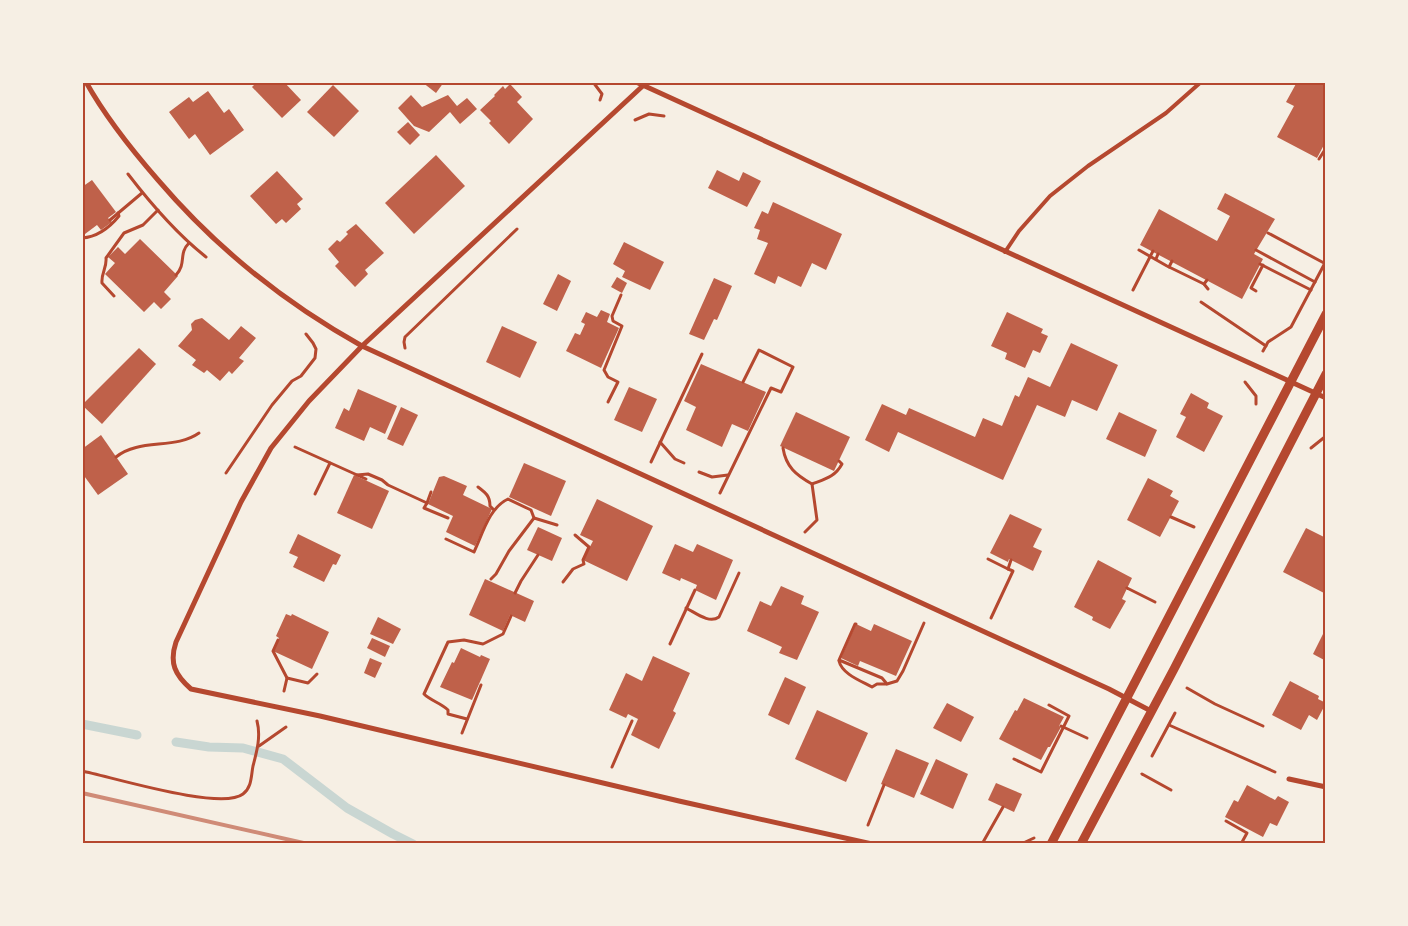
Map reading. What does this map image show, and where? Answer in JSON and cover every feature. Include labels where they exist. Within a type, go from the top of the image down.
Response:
[{"type":"street","points":[[86,82],[98,103],[129,147],[177,202],[212,238],[277,293],[332,329],[362,346],[984,632],[1151,711]]},
{"type":"street","points":[[636,82],[646,84],[1005,252],[1326,398]]},
{"type":"street","points":[[646,84],[362,346],[308,401],[271,448],[241,502],[173,652],[174,668],[179,678],[191,689],[320,716],[679,802],[872,844]]},
{"type":"street","points":[[1051,844],[1326,314]]},
{"type":"street","points":[[1081,844],[1326,374]]},
{"type":"street","points":[[1290,779],[1326,787]]},
{"type":"lane","points":[[1005,252],[1019,231],[1050,196],[1088,166],[1166,113],[1201,82]]},
{"type":"path","points":[[593,82],[602,94],[601,99],[595,105]]},
{"type":"path","points":[[632,122],[638,117],[649,114],[670,118]]},
{"type":"path","points":[[1319,159],[1325,146]]},
{"type":"path","points":[[124,169],[142,193],[189,243],[212,262]]},
{"type":"path","points":[[110,220],[142,193]]},
{"type":"path","points":[[114,296],[102,283],[101,275],[107,266],[106,258],[124,233],[143,225],[158,210]]},
{"type":"path","points":[[83,238],[102,232],[119,216],[118,213]]},
{"type":"path","points":[[407,353],[404,342],[405,337],[520,226]]},
{"type":"path","points":[[1261,353],[1268,342],[1291,327],[1325,262],[1268,233]]},
{"type":"path","points":[[176,275],[182,269],[182,255],[189,243]]},
{"type":"path","points":[[1139,250],[1204,284],[1208,289]]},
{"type":"path","points":[[1256,250],[1315,282]]},
{"type":"path","points":[[1125,306],[1153,251]]},
{"type":"path","points":[[1156,259],[1158,254]]},
{"type":"path","points":[[1169,267],[1172,261]]},
{"type":"path","points":[[1256,291],[1251,288],[1262,264],[1310,290]]},
{"type":"path","points":[[1195,279],[1198,275]]},
{"type":"path","points":[[1204,284],[1207,280]]},
{"type":"path","points":[[608,402],[618,382],[608,377],[604,370],[622,326],[613,320],[612,316],[621,295]]},
{"type":"path","points":[[1201,302],[1266,346]]},
{"type":"path","points":[[226,472],[272,405],[292,381],[301,376],[315,358],[316,349],[305,333]]},
{"type":"path","points":[[713,507],[771,388],[781,392],[793,367],[759,350],[743,382]]},
{"type":"path","points":[[644,476],[702,354]]},
{"type":"path","points":[[1241,380],[1247,383]]},
{"type":"path","points":[[116,457],[122,452],[139,447],[176,443],[199,434]]},
{"type":"path","points":[[660,442],[676,459],[684,463]]},
{"type":"path","points":[[295,447],[366,479]]},
{"type":"path","points":[[783,448],[785,460],[797,475],[812,484]]},
{"type":"path","points":[[812,484],[837,472],[842,464],[839,461]]},
{"type":"path","points":[[315,494],[330,463]]},
{"type":"path","points":[[700,472],[712,477],[729,474]]},
{"type":"path","points":[[357,475],[368,474],[427,503]]},
{"type":"path","points":[[798,547],[805,533],[817,520],[812,484]]},
{"type":"path","points":[[478,487],[487,494],[490,506],[494,510]]},
{"type":"path","points":[[432,492],[424,508],[448,518]]},
{"type":"path","points":[[446,539],[474,552],[494,510],[508,499],[531,510],[534,518]]},
{"type":"path","points":[[1171,517],[1194,527]]},
{"type":"path","points":[[534,518],[557,525]]},
{"type":"path","points":[[491,579],[534,518]]},
{"type":"path","points":[[563,582],[573,569],[584,564],[583,560],[589,547],[575,535]]},
{"type":"path","points":[[515,593],[538,555]]},
{"type":"path","points":[[984,632],[1013,571],[988,559]]},
{"type":"path","points":[[1008,569],[1012,560]]},
{"type":"path","points":[[686,608],[709,620],[716,620],[720,617],[740,573]]},
{"type":"path","points":[[1127,588],[1155,602]]},
{"type":"path","points":[[670,644],[695,590]]},
{"type":"path","points":[[467,719],[448,714],[448,710],[443,705],[429,699],[424,694],[448,642],[464,640],[483,644],[503,634],[511,616]]},
{"type":"path","points":[[856,624],[839,660],[840,666],[856,679],[872,687],[877,684],[887,684],[896,681],[903,671],[924,622]]},
{"type":"path","points":[[278,640],[273,652],[287,678],[284,692]]},
{"type":"path","points":[[839,660],[882,678],[887,684]]},
{"type":"path","points":[[850,673],[856,668]]},
{"type":"path","points":[[287,678],[308,683],[317,674]]},
{"type":"path","points":[[461,734],[481,685]]},
{"type":"path","points":[[1187,688],[1215,704],[1262,726]]},
{"type":"path","points":[[82,771],[194,797],[217,800],[233,798],[242,794],[248,788],[251,781],[258,746],[259,727],[256,715],[237,699]]},
{"type":"path","points":[[1014,759],[1041,772],[1062,726],[1069,716],[1049,706]]},
{"type":"path","points":[[612,767],[632,721]]},
{"type":"path","points":[[1169,725],[1290,779]]},
{"type":"path","points":[[1062,726],[1087,739]]},
{"type":"path","points":[[1142,774],[1171,790]]},
{"type":"path","points":[[867,826],[884,785]]},
{"type":"path","points":[[982,844],[1003,807]]},
{"type":"path","points":[[1226,821],[1247,833],[1241,844]]},
{"type":"building","points":[[257,82],[284,82],[301,100],[282,118],[252,87]]},
{"type":"building","points":[[422,82],[444,82],[436,93]]},
{"type":"building","points":[[1297,82],[1326,82],[1326,119],[1324,122],[1326,123],[1326,141],[1317,158],[1277,137],[1294,106],[1286,102]]},
{"type":"building","points":[[510,84],[522,97],[517,102],[533,119],[509,144],[489,123],[491,121],[480,110],[503,86],[505,89]]},
{"type":"building","points":[[333,85],[359,111],[334,137],[307,112]]},
{"type":"building","points":[[208,91],[224,113],[229,109],[244,130],[210,155],[195,134],[189,139],[169,112],[189,97],[193,102]]},
{"type":"building","points":[[411,95],[422,107],[448,95],[457,106],[467,98],[477,109],[460,124],[450,112],[429,132],[414,126],[398,108]]},
{"type":"building","points":[[408,122],[420,135],[410,145],[397,132]]},
{"type":"building","points":[[436,155],[465,186],[414,234],[385,203]]},
{"type":"building","points":[[717,170],[739,181],[743,172],[761,181],[747,207],[708,188]]},
{"type":"building","points":[[277,171],[303,199],[297,204],[301,209],[286,223],[282,219],[276,224],[250,196]]},
{"type":"building","points":[[92,180],[116,212],[108,218],[112,222],[101,230],[97,225],[85,234],[82,230],[82,187]]},
{"type":"building","points":[[1225,193],[1275,219],[1254,254],[1263,259],[1242,299],[1140,245],[1159,209],[1217,241],[1230,216],[1217,209]]},
{"type":"building","points":[[773,202],[842,234],[826,270],[812,263],[801,287],[778,276],[775,284],[754,274],[768,243],[757,239],[760,230],[754,228],[762,211],[768,214]]},
{"type":"building","points":[[356,224],[384,253],[365,270],[368,274],[355,287],[335,266],[339,262],[328,249],[337,240],[340,242],[348,234],[346,232]]},
{"type":"building","points":[[140,239],[178,276],[164,292],[171,299],[161,309],[154,302],[144,312],[105,274],[115,263],[108,257],[118,247],[125,254]]},
{"type":"building","points":[[624,242],[664,262],[650,290],[622,277],[625,271],[613,264]]},
{"type":"building","points":[[558,274],[571,281],[557,311],[543,304]]},
{"type":"building","points":[[617,277],[627,283],[622,293],[611,287]]},
{"type":"building","points":[[714,278],[732,286],[717,320],[714,319],[704,340],[689,334]]},
{"type":"building","points":[[601,310],[610,314],[607,322],[619,328],[601,368],[566,351],[575,333],[580,335],[585,324],[581,322],[586,312],[597,317]]},
{"type":"building","points":[[1007,312],[1043,329],[1041,333],[1048,336],[1040,353],[1033,350],[1025,368],[1005,359],[1007,353],[991,346]]},
{"type":"building","points":[[202,318],[229,340],[241,326],[256,338],[239,358],[244,361],[232,374],[229,371],[220,381],[207,370],[204,373],[192,365],[196,360],[178,346],[192,330],[191,324],[195,320]]},
{"type":"building","points":[[502,326],[537,342],[520,378],[486,362]]},
{"type":"building","points":[[1071,343],[1118,365],[1097,411],[1072,400],[1065,417],[1037,405],[1003,480],[898,432],[889,452],[865,440],[882,404],[906,415],[909,408],[975,437],[983,418],[1002,426],[1015,395],[1019,397],[1028,377],[1050,387]]},
{"type":"building","points":[[139,348],[156,364],[102,424],[82,405]]},
{"type":"building","points":[[701,364],[766,392],[748,431],[732,424],[722,447],[686,430],[696,407],[684,401]]},
{"type":"building","points":[[629,387],[657,399],[642,432],[614,420]]},
{"type":"building","points":[[358,389],[397,406],[385,434],[370,427],[364,441],[335,428],[344,408],[349,411]]},
{"type":"building","points":[[1191,393],[1209,403],[1207,408],[1223,416],[1204,452],[1176,437],[1186,417],[1180,414]]},
{"type":"building","points":[[401,407],[418,415],[403,446],[387,439]]},
{"type":"building","points":[[796,412],[850,437],[834,471],[780,446]]},
{"type":"building","points":[[1119,412],[1157,430],[1145,457],[1106,439]]},
{"type":"building","points":[[101,435],[128,474],[98,495],[82,473],[82,449]]},
{"type":"building","points":[[524,463],[566,481],[551,516],[509,497]]},
{"type":"building","points":[[354,475],[389,491],[372,529],[337,513]]},
{"type":"building","points":[[444,476],[467,486],[463,495],[492,509],[475,546],[446,532],[453,516],[428,504],[439,477]]},
{"type":"building","points":[[1148,478],[1173,491],[1170,496],[1179,501],[1160,537],[1127,520]]},
{"type":"building","points":[[597,499],[653,526],[627,581],[583,560],[593,541],[580,535]]},
{"type":"building","points":[[1010,514],[1042,529],[1033,547],[1042,551],[1033,571],[1009,559],[1008,562],[990,553]]},
{"type":"building","points":[[538,527],[562,538],[552,561],[527,550]]},
{"type":"building","points":[[1306,528],[1326,538],[1326,594],[1283,572]]},
{"type":"building","points":[[298,534],[341,555],[336,565],[333,564],[324,582],[293,567],[298,557],[289,553]]},
{"type":"building","points":[[675,544],[693,552],[697,544],[733,560],[716,600],[695,590],[697,585],[681,578],[680,581],[662,573]]},
{"type":"building","points":[[1098,560],[1132,578],[1122,599],[1126,601],[1110,629],[1092,620],[1093,617],[1074,607]]},
{"type":"building","points":[[485,579],[534,601],[525,622],[510,615],[503,631],[469,615]]},
{"type":"building","points":[[781,586],[804,596],[801,604],[819,612],[797,660],[779,653],[782,647],[747,631],[760,601],[771,606]]},
{"type":"building","points":[[286,614],[291,616],[292,614],[329,632],[312,669],[273,651],[279,638],[276,636]]},
{"type":"building","points":[[378,617],[401,629],[393,644],[370,634]]},
{"type":"building","points":[[856,624],[871,631],[874,624],[912,641],[896,676],[860,661],[858,666],[841,658]]},
{"type":"building","points":[[1326,628],[1326,661],[1313,654]]},
{"type":"building","points":[[372,638],[390,646],[385,657],[367,648]]},
{"type":"building","points":[[461,648],[480,657],[481,655],[490,659],[472,700],[440,687]]},
{"type":"building","points":[[653,656],[690,673],[673,711],[676,713],[659,749],[631,735],[638,719],[628,714],[626,718],[609,710],[626,673],[642,681]]},
{"type":"building","points":[[370,658],[382,663],[375,678],[364,673]]},
{"type":"building","points":[[785,677],[806,687],[789,725],[768,715]]},
{"type":"building","points":[[1290,681],[1319,696],[1318,699],[1326,703],[1317,720],[1309,715],[1301,730],[1272,715]]},
{"type":"building","points":[[1024,698],[1064,717],[1059,726],[1061,727],[1041,760],[999,739]]},
{"type":"building","points":[[947,703],[974,717],[961,742],[933,728]]},
{"type":"building","points":[[817,710],[868,733],[846,782],[795,759]]},
{"type":"building","points":[[896,749],[929,763],[914,798],[881,784]]},
{"type":"building","points":[[936,759],[968,774],[953,809],[920,794]]},
{"type":"building","points":[[996,783],[1022,794],[1014,812],[988,800]]},
{"type":"building","points":[[1247,785],[1275,800],[1278,796],[1289,802],[1277,826],[1270,823],[1263,837],[1225,817],[1234,800],[1238,802]]},
{"type":"waterway","points":[[82,724],[137,735]]},
{"type":"waterway","points":[[176,742],[209,747],[243,748],[283,759],[347,808],[413,844]]},
{"type":"railway","points":[[82,793],[308,844]]}]
